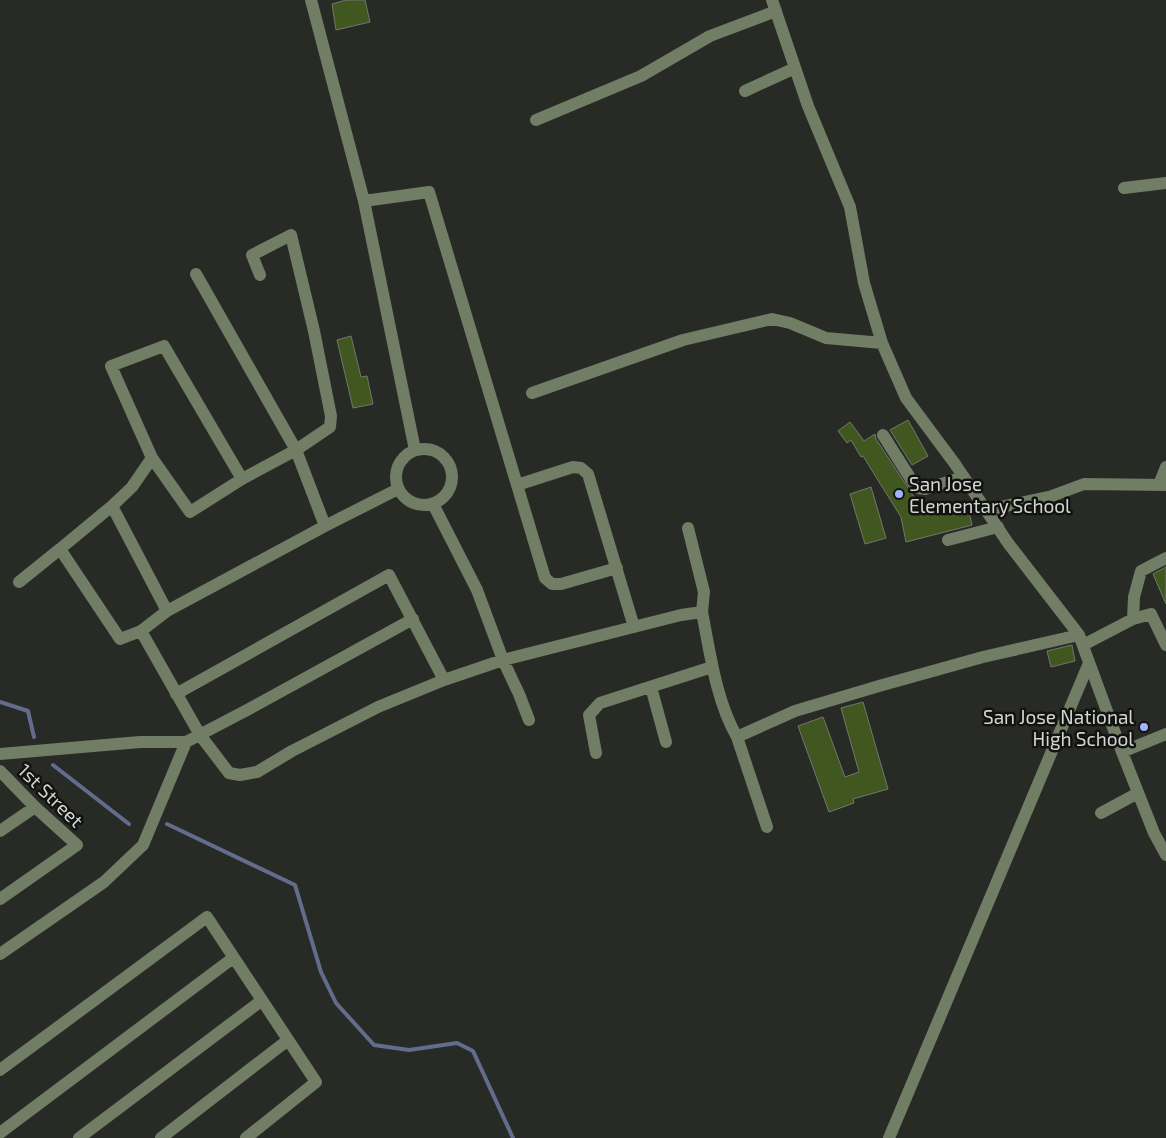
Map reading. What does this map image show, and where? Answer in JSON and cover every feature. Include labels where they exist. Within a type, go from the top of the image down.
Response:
[{"type":"street","points":[[311,0],[364,201],[415,450]]},
{"type":"street","points":[[536,120],[641,76],[710,36],[774,5],[808,106],[850,207],[864,283],[882,343],[906,398],[1081,640],[1138,793],[1154,833],[1166,855]]},
{"type":"street","points":[[745,91],[795,68]]},
{"type":"street","points":[[1124,188],[1166,183]]},
{"type":"street","points":[[364,201],[429,192],[545,578],[552,584],[561,584],[617,568]]},
{"type":"street","points":[[242,479],[164,346],[111,366],[152,458],[190,512],[242,479],[296,450],[330,427],[331,416],[314,331],[291,235],[252,255],[260,275]]},
{"type":"street","points":[[196,274],[296,450],[325,526]]},
{"type":"street","points":[[532,393],[683,340],[772,320],[790,323],[826,338],[882,343]]},
{"type":"street","points":[[882,435],[918,488],[925,489],[964,477]]},
{"type":"street","points":[[415,450],[434,451],[442,456],[451,472],[448,492],[442,499],[433,504],[425,506],[409,501],[402,496],[398,489],[396,470],[406,455],[415,450]]},
{"type":"street","points":[[19,582],[112,506],[132,486],[152,458]]},
{"type":"street","points":[[517,485],[573,467],[581,468],[588,474],[634,627]]},
{"type":"street","points":[[986,510],[1049,497],[1084,484],[1162,485],[1166,467]]},
{"type":"street","points":[[60,549],[120,639],[141,631],[167,611],[398,489]]},
{"type":"street","points":[[433,504],[477,590],[503,660],[529,720]]},
{"type":"street","points":[[112,506],[167,611]]},
{"type":"street","points":[[948,540],[998,527]]},
{"type":"street","points":[[688,528],[704,592],[702,612],[712,666],[728,722],[736,737],[767,827]]},
{"type":"street","points":[[1133,619],[1134,597],[1141,571],[1166,558]]},
{"type":"street","points":[[176,694],[389,575],[444,680]]},
{"type":"street","points":[[141,631],[200,735],[229,773],[240,775],[257,772],[292,751],[378,707],[444,680],[503,660],[702,612]]},
{"type":"street","points":[[736,737],[795,711],[842,697],[983,657],[1081,640],[1133,619],[1151,614],[1166,645]]},
{"type":"street","points":[[0,754],[106,744],[186,742],[413,619]]},
{"type":"street","points":[[889,1138],[1089,663]]},
{"type":"street","points":[[596,753],[590,715],[600,703],[712,666]]},
{"type":"street","points":[[651,687],[666,742]]},
{"type":"street","points":[[1122,752],[1166,734]]},
{"type":"street","points":[[0,954],[104,882],[142,845],[186,742]]},
{"type":"street","name":"1st Street","points":[[0,771],[34,807],[77,845],[0,899]]},
{"type":"street","points":[[1101,813],[1138,793]]},
{"type":"street","points":[[0,831],[34,807]]},
{"type":"street","points":[[0,1070],[207,917],[316,1082],[246,1138]]},
{"type":"street","points":[[0,1133],[233,958]]},
{"type":"street","points":[[79,1138],[261,1001]]},
{"type":"street","points":[[161,1138],[288,1040]]},
{"type":"building","points":[[346,0],[365,0],[370,22],[336,30],[332,4]]},
{"type":"building","points":[[351,336],[361,377],[367,376],[373,404],[353,408],[337,340]]},
{"type":"building","points":[[908,420],[928,456],[912,465],[890,430]]},
{"type":"building","points":[[850,422],[864,441],[875,434],[876,439],[924,512],[967,503],[972,525],[906,542],[901,517],[863,456],[861,457],[851,440],[847,443],[838,431]]},
{"type":"building","points":[[871,487],[886,538],[865,544],[850,494]]},
{"type":"building","points":[[1166,567],[1166,604],[1153,574]]},
{"type":"building","points":[[1072,645],[1075,661],[1051,667],[1047,651]]},
{"type":"building","points":[[863,702],[888,789],[853,799],[854,803],[829,812],[798,726],[823,717],[845,777],[859,772],[841,708]]},
{"type":"waterway","points":[[0,702],[28,711],[34,737]]},
{"type":"waterway","points":[[53,765],[129,824]]},
{"type":"waterway","points":[[167,824],[295,885],[321,972],[336,1003],[374,1045],[409,1050],[457,1043],[473,1051],[513,1138]]},
{"type":"place","name":"San Jose Elementary School","points":[[899,494]]},
{"type":"place","name":"San Jose National High School","points":[[1144,727]]}]
